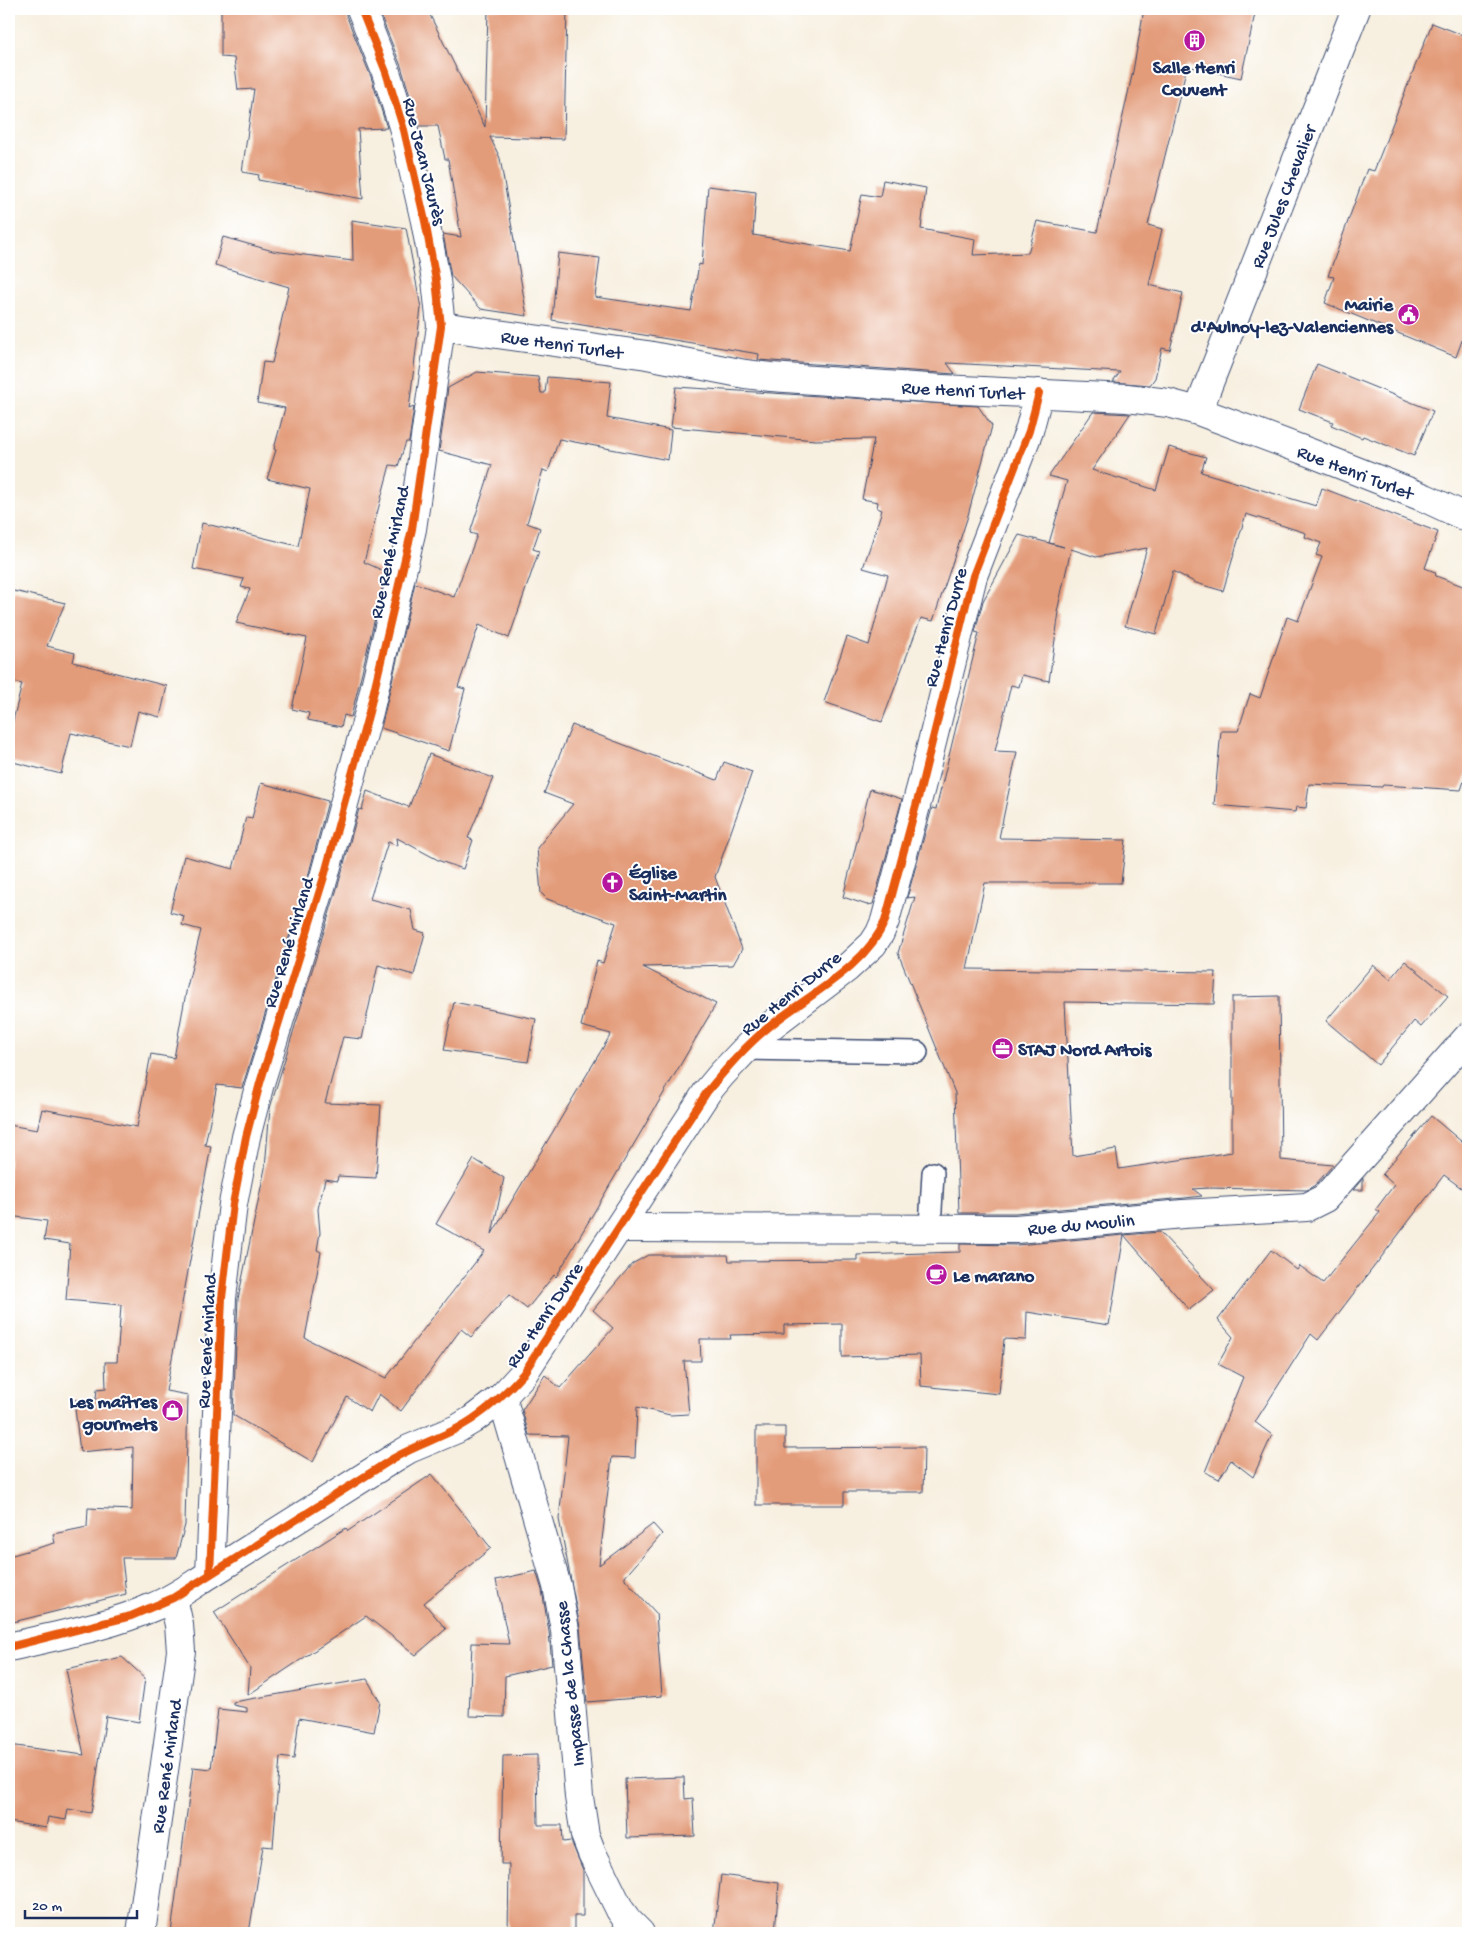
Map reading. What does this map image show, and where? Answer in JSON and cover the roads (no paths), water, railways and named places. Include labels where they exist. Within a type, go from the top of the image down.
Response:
[{"type":"street","name":"Rue Jean Jaurès","points":[[361,9],[386,72],[404,130],[425,221],[436,280],[441,326]]},
{"type":"street","name":"Rue Jules Chevalier","points":[[1198,411],[1356,9]]},
{"type":"street","name":"Rue Henri Turlet","points":[[441,326],[647,355],[745,374],[771,377],[942,389],[1145,399],[1198,411],[1312,453],[1425,498],[1468,518]]},
{"type":"street","name":"Rue René Mirland","points":[[210,1574],[222,1298],[234,1194],[256,1099],[324,877],[369,712],[412,530],[441,326]]},
{"type":"street","name":"Rue Henri Durre","points":[[9,1647],[131,1616],[173,1598],[409,1449],[457,1429],[472,1420],[502,1397],[531,1365],[701,1100],[722,1074],[771,1025],[847,968],[873,944],[880,933],[885,921],[921,787],[973,576],[1029,431],[1039,393]]},
{"type":"street","name":"Rue du Moulin","points":[[620,1228],[1040,1228],[1183,1214],[1307,1207],[1325,1198],[1468,1037]]},
{"type":"street","name":"Impasse de la Chasse","points":[[502,1397],[557,1586],[565,1630],[579,1797],[586,1835],[592,1853],[620,1910],[640,1933]]},
{"type":"street","name":"Rue René Mirland","points":[[141,1933],[181,1650],[179,1625],[173,1598]]},
{"type":"lane","points":[[745,1049],[917,1052]]},
{"type":"lane","points":[[930,1228],[933,1173]]},
{"type":"place","name":"Salle Henri Couvent","points":[[1194,40]]},
{"type":"place","name":"Mairie d'Aulnoy-lez-Valenciennes","points":[[1409,314]]},
{"type":"place","name":"Église Saint-Martin","points":[[613,882]]},
{"type":"place","name":"STAJ Nord Artois","points":[[1002,1048]]},
{"type":"place","name":"Le marano","points":[[937,1274]]},
{"type":"place","name":"Les maîtres gourmets","points":[[173,1411]]}]
